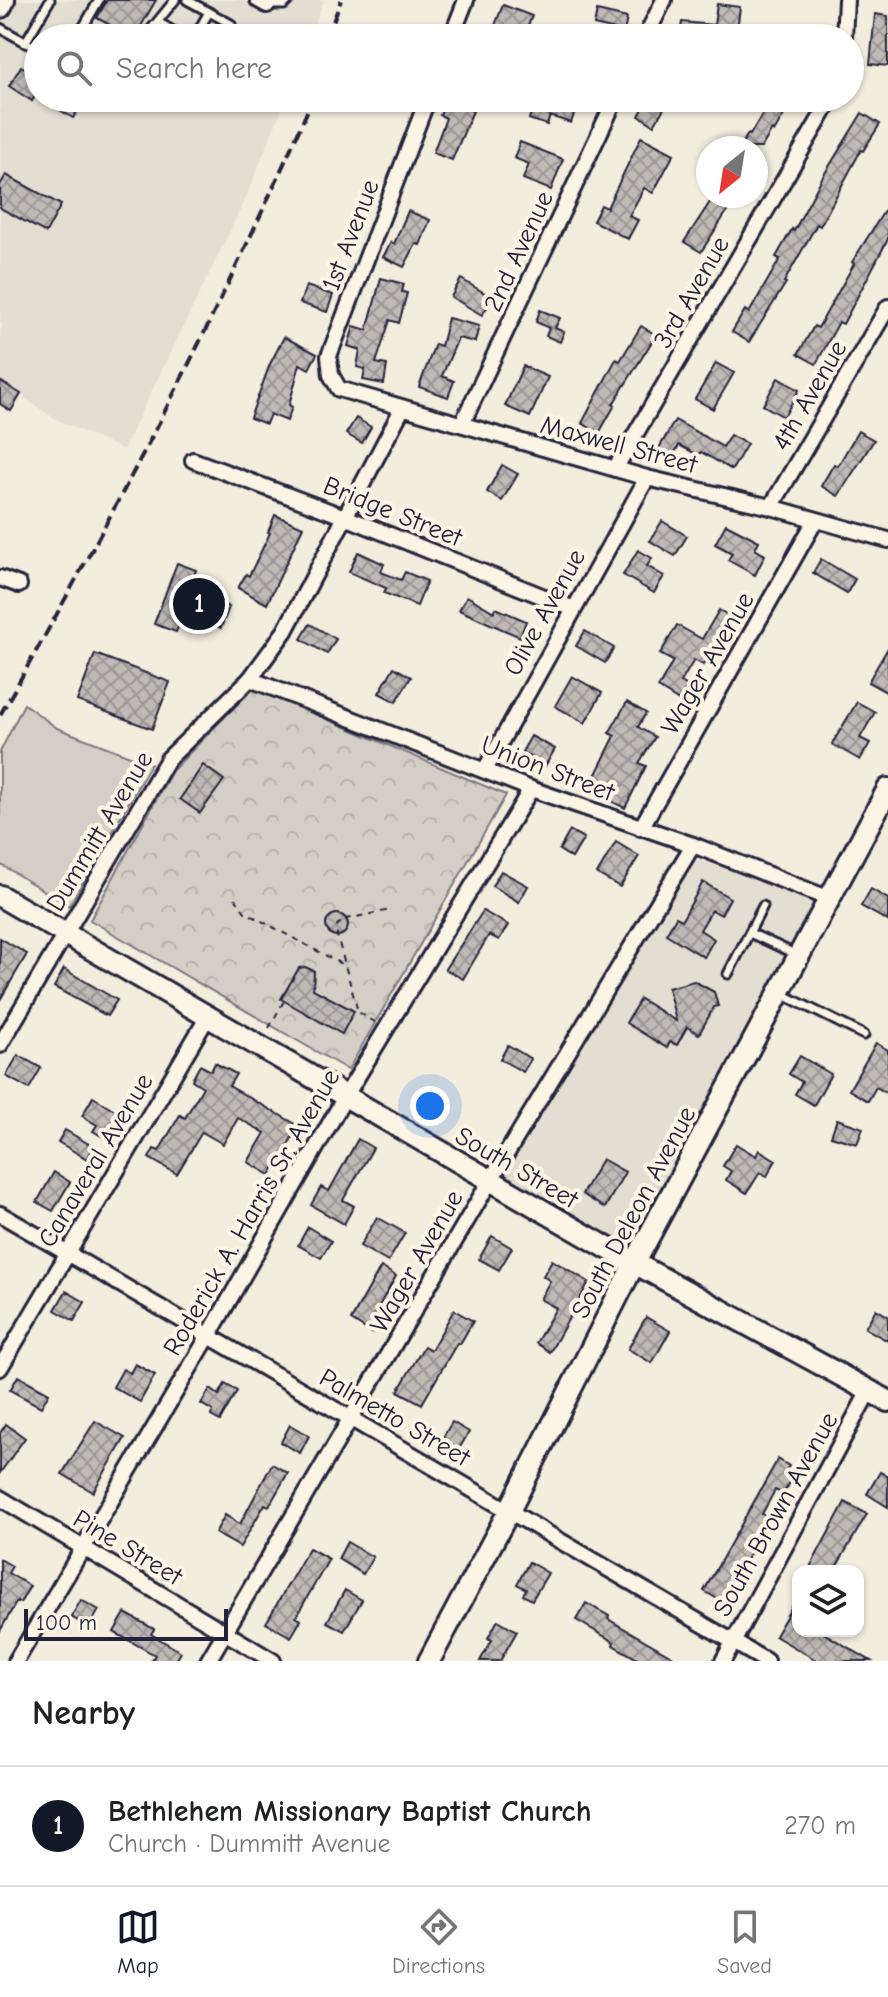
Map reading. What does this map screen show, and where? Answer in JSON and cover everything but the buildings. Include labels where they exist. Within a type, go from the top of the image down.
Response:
[{"type":"main road","points":[[0,6],[3,0]]},
{"type":"main road","name":"South Deleon Avenue","points":[[429,1661],[634,1264],[888,789]]},
{"type":"main road","name":"South Street","points":[[0,896],[634,1264],[888,1401]]},
{"type":"street","points":[[457,24],[466,0]]},
{"type":"street","points":[[652,24],[664,0]]},
{"type":"street","points":[[845,24],[846,0]]},
{"type":"street","name":"1st Avenue","points":[[339,389],[331,375],[329,356],[423,112]]},
{"type":"street","name":"2nd Avenue","points":[[462,424],[609,112]]},
{"type":"street","name":"3rd Avenue","points":[[615,469],[824,112]]},
{"type":"street","name":"4th Avenue","points":[[771,507],[888,307]]},
{"type":"street","name":"Maxwell Street","points":[[339,389],[647,478],[771,507],[888,540]]},
{"type":"street","name":"Dummitt Avenue","points":[[0,1045],[168,759],[250,679],[285,631],[402,409]]},
{"type":"street","name":"Bridge Street","points":[[193,460],[574,609]]},
{"type":"street","name":"Olive Avenue","points":[[485,770],[647,478]]},
{"type":"street","name":"Wager Avenue","points":[[641,828],[815,521]]},
{"type":"street","points":[[0,578],[19,585]]},
{"type":"street","name":"Union Street","points":[[250,679],[531,789],[693,845],[830,899]]},
{"type":"street","name":"Roderick A. Harris Sr. Avenue","points":[[16,1661],[208,1337],[345,1097],[531,789]]},
{"type":"street","name":"Wager Avenue","points":[[208,1661],[490,1181],[693,845]]},
{"type":"street","name":"Canaveral Avenue","points":[[0,1368],[207,1018]]},
{"type":"street","name":"Palmetto Street","points":[[0,1214],[766,1661]]},
{"type":"street","name":"South Brown Avenue","points":[[723,1661],[869,1391]]},
{"type":"street","name":"Pine Street","points":[[0,1498],[273,1661]]},
{"type":"lane","points":[[36,24],[50,0]]},
{"type":"lane","points":[[85,24],[99,0]]},
{"type":"lane","points":[[155,24],[175,0]]},
{"type":"lane","points":[[187,0],[231,24]]},
{"type":"lane","points":[[263,3],[284,5],[289,0]]},
{"type":"lane","points":[[202,24],[209,12]]},
{"type":"lane","points":[[0,28],[24,42]]},
{"type":"lane","points":[[728,974],[763,906]]},
{"type":"lane","points":[[750,933],[799,956]]},
{"type":"lane","points":[[779,993],[864,1035]]},
{"type":"path","points":[[235,898],[245,912],[347,967]]},
{"type":"path","points":[[386,1028],[358,1012],[337,936],[337,925],[346,919],[390,910]]},
{"type":"path","points":[[269,1028],[284,1001]]},
{"type":"shaded area","points":[[12,0],[242,0],[269,15],[277,2],[274,0],[324,0],[315,24],[24,24],[24,112],[280,112],[246,198],[123,450],[55,419],[0,381],[0,330],[3,325],[0,322],[0,20]]},
{"type":"shaded area","points":[[694,858],[820,903],[629,1252],[500,1178]]},
{"type":"green space","points":[[253,688],[506,795],[348,1070],[90,920],[172,771]]},
{"type":"green space","points":[[24,704],[57,728],[151,764],[69,906],[0,864],[0,752]]},
{"type":"railway","points":[[332,24],[341,0]]},
{"type":"railway","points":[[0,715],[165,411],[307,112]]},
{"type":"place","name":"Bethlehem Missionary Baptist Church","points":[[199,604]]}]
